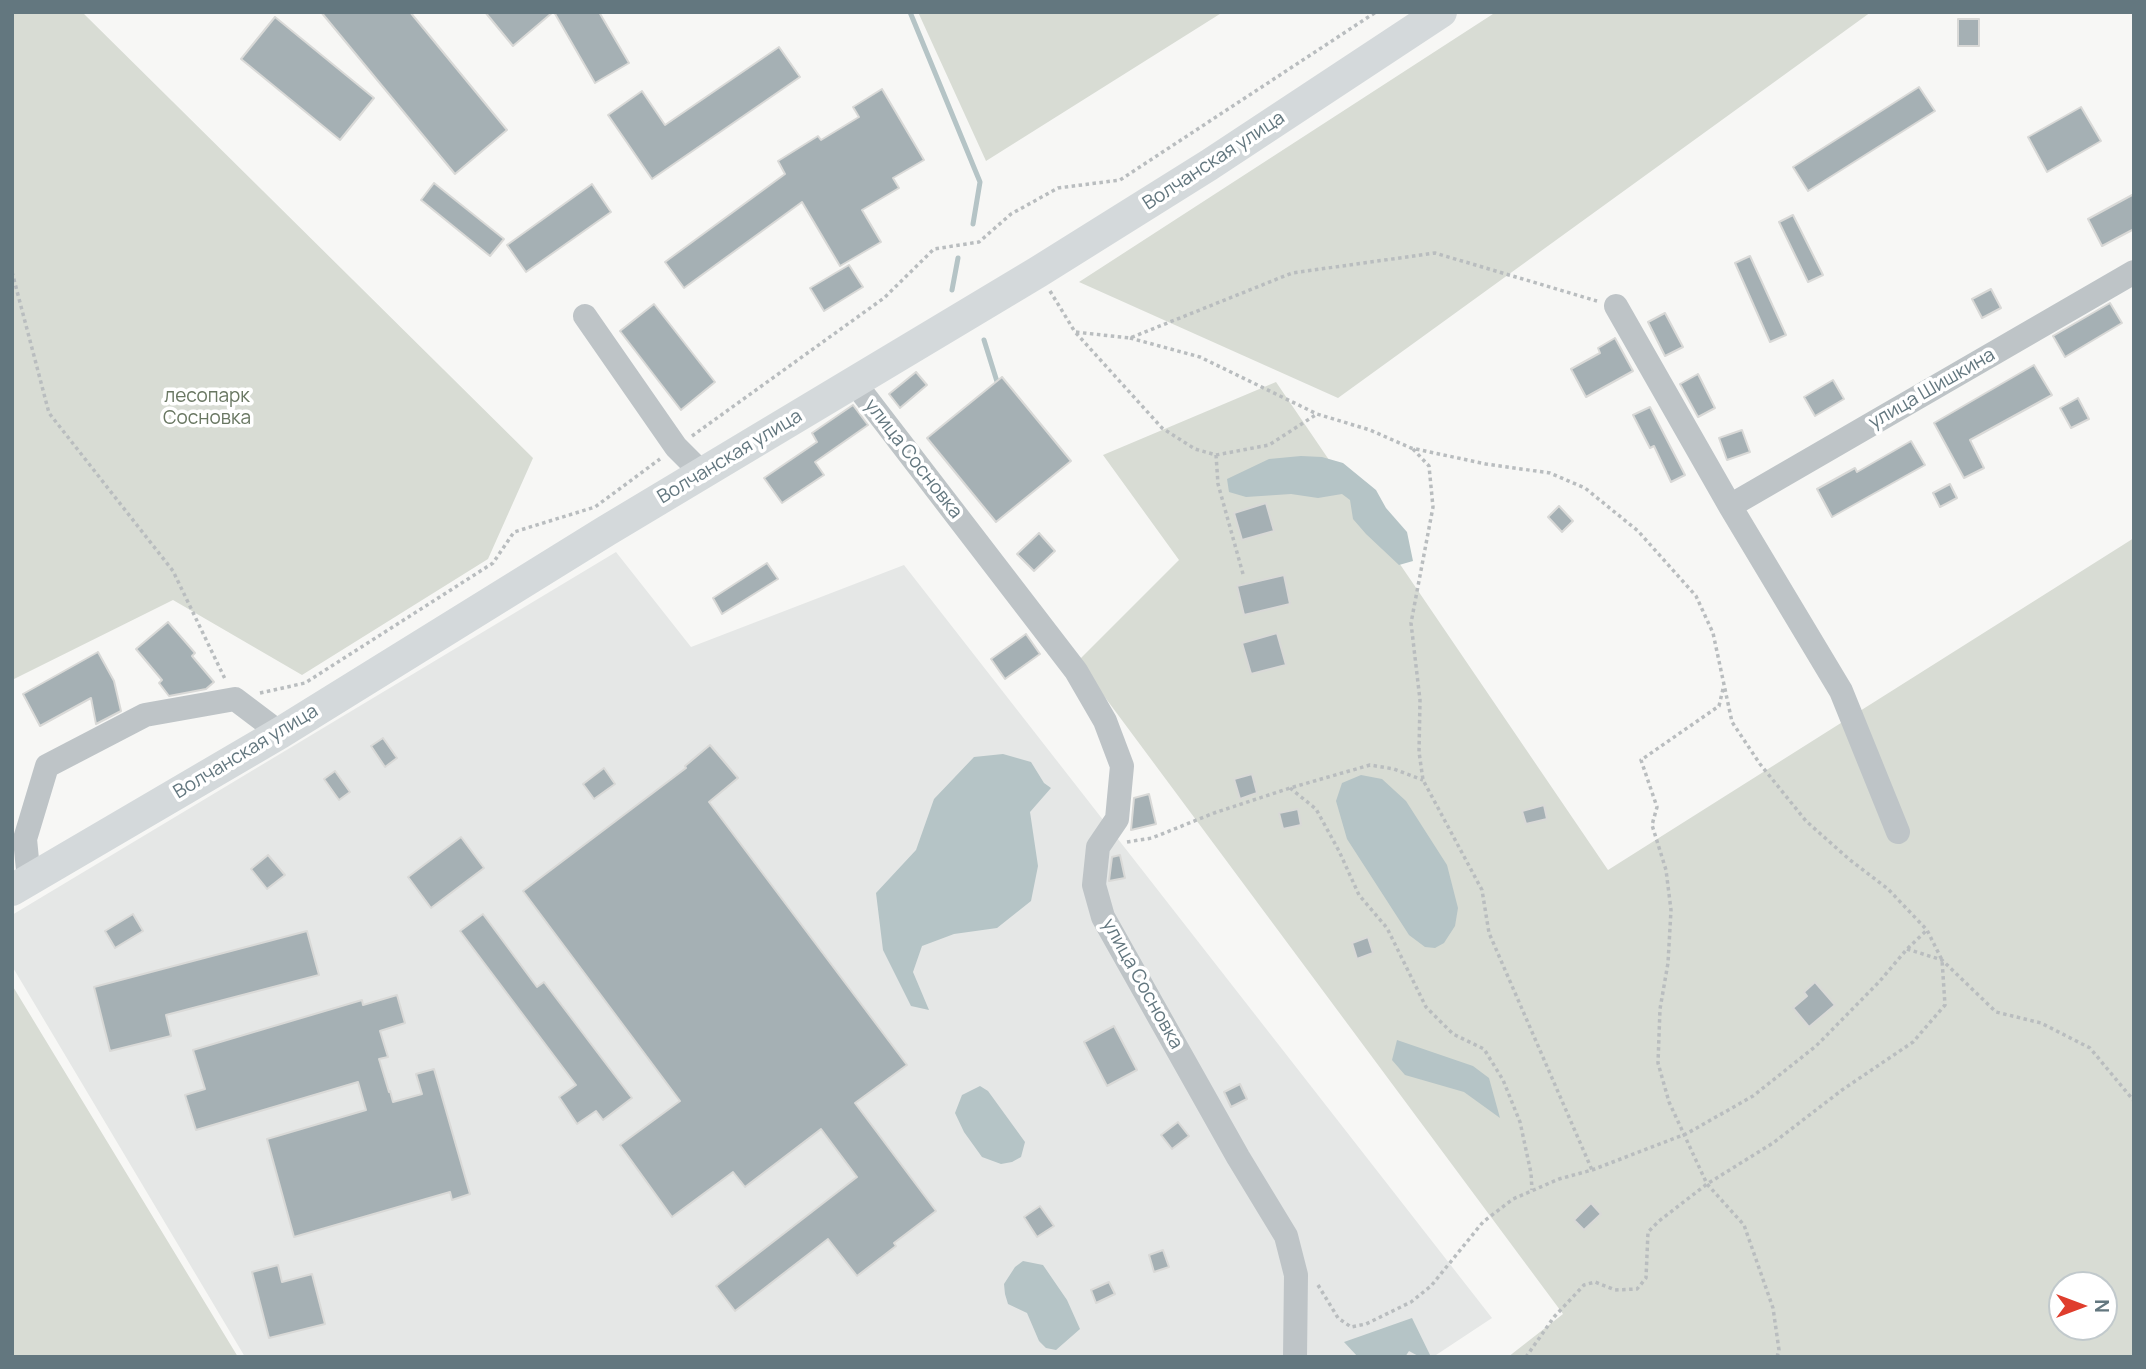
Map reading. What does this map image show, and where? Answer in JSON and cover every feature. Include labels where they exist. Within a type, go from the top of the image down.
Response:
[{"type":"main road","name":"Волчанская улица","points":[[21,885],[280,733],[606,531],[1038,271],[1209,165],[1441,12]]},
{"type":"street","name":"улица Шишкина","points":[[1730,506],[2134,272]]},
{"type":"street","points":[[1616,306],[1730,506],[1841,691],[1898,832]]},
{"type":"street","points":[[585,316],[676,447],[703,474]]},
{"type":"street","name":"улица Сосновка","points":[[853,382],[1076,671],[1105,721],[1122,766],[1117,819],[1098,847],[1094,885],[1104,917],[1238,1157],[1286,1236],[1297,1275],[1295,1357]]},
{"type":"street","points":[[21,885],[25,839],[47,766],[145,715],[235,699],[280,733]]},
{"type":"path","points":[[12,272],[49,413],[173,571],[235,699],[304,683],[493,563],[514,532],[595,507],[884,298],[934,249],[979,242],[1011,214],[1058,188],[1120,180],[1376,12]]},
{"type":"path","points":[[1130,338],[1292,273],[1435,253],[1616,306]]},
{"type":"path","points":[[1038,271],[1075,331],[1162,428],[1195,449],[1216,455],[1269,445],[1317,414]]},
{"type":"path","points":[[1075,331],[1130,338],[1200,357],[1317,414],[1370,430],[1411,448],[1486,464],[1550,473],[1585,488],[1638,531],[1696,596],[1713,633],[1732,722],[1760,764],[1806,821],[1888,889],[1927,930],[1942,960],[1996,1012],[2041,1023],[2091,1048],[2134,1101]]},
{"type":"path","points":[[1411,448],[1429,466],[1433,508],[1411,623],[1420,700],[1419,752],[1423,780],[1482,890],[1489,933],[1592,1170]]},
{"type":"path","points":[[1216,455],[1218,484],[1243,574]]},
{"type":"path","points":[[1724,684],[1719,706],[1641,760],[1657,807],[1652,825],[1666,870],[1671,910],[1668,963],[1660,1009],[1658,1063],[1669,1102],[1707,1184],[1744,1225],[1773,1308],[1779,1350],[1777,1357]]},
{"type":"path","points":[[1098,847],[1152,838],[1214,813],[1370,765],[1394,769],[1423,780]]},
{"type":"path","points":[[1290,788],[1316,809],[1359,895],[1387,928],[1426,1007],[1453,1034],[1484,1049],[1503,1080],[1520,1122],[1532,1191]]},
{"type":"path","points":[[1316,1283],[1338,1318],[1351,1327],[1366,1324],[1411,1302],[1432,1286],[1483,1222],[1513,1199],[1559,1179],[1592,1170],[1686,1135],[1753,1096],[1816,1046],[1927,930]]},
{"type":"path","points":[[1907,949],[1942,960]]},
{"type":"path","points":[[1526,1357],[1554,1317],[1584,1285],[1595,1282],[1615,1290],[1637,1289],[1646,1278],[1648,1232],[1707,1184],[1773,1143],[1842,1090],[1913,1042],[1945,1006],[1942,960]]},
{"type":"shaded area","points":[[1322,457],[1343,463],[1376,490],[1386,508],[1407,532],[1413,561],[1399,565],[1366,534],[1353,519],[1350,500],[1342,494],[1318,498],[1291,494],[1246,497],[1229,492],[1227,479],[1269,459]]},
{"type":"shaded area","points":[[616,552],[691,647],[904,565],[1492,1318],[1433,1357],[245,1357],[12,966],[12,915]]},
{"type":"shaded area","points":[[1003,754],[1031,762],[1044,783],[1051,788],[1030,812],[1038,866],[1031,901],[997,928],[954,934],[922,946],[913,972],[929,1010],[911,1006],[883,950],[876,893],[916,850],[934,799],[974,757]]},
{"type":"shaded area","points":[[1361,775],[1382,779],[1406,801],[1447,865],[1458,908],[1455,926],[1444,943],[1435,948],[1425,947],[1409,935],[1347,839],[1336,801],[1342,783]]},
{"type":"shaded area","points":[[1397,1040],[1473,1066],[1489,1078],[1500,1118],[1464,1092],[1405,1075],[1392,1060]]},
{"type":"shaded area","points":[[980,1086],[988,1091],[1025,1142],[1021,1157],[1012,1162],[1001,1164],[982,1157],[964,1132],[955,1113],[962,1095]]},
{"type":"shaded area","points":[[1023,1261],[1043,1265],[1067,1300],[1080,1329],[1056,1350],[1046,1348],[1039,1341],[1027,1313],[1008,1304],[1004,1284],[1015,1267]]},
{"type":"shaded area","points":[[1412,1318],[1431,1357],[1420,1357],[1409,1351],[1405,1357],[1358,1357],[1344,1342]]},
{"type":"green space","name":"лесопарк Сосновка","points":[[12,12],[82,12],[533,458],[488,559],[302,675],[173,600],[12,680]]},
{"type":"green space","points":[[918,12],[1223,12],[986,161]]},
{"type":"green space","points":[[1496,12],[1871,12],[1338,398],[1079,282]]},
{"type":"green space","points":[[1276,382],[1608,870],[2134,538],[2134,1357],[1508,1357],[1563,1314],[1078,661],[1179,560],[1103,455]]},
{"type":"green space","points":[[12,985],[238,1357],[12,1357]]},
{"type":"building","points":[[321,12],[410,12],[507,130],[455,174]]},
{"type":"building","points":[[485,12],[553,12],[513,46]]},
{"type":"building","points":[[554,12],[599,12],[629,63],[595,83]]},
{"type":"building","points":[[275,17],[374,98],[340,140],[241,59]]},
{"type":"building","points":[[1958,19],[1979,19],[1979,46],[1958,46]]},
{"type":"building","points":[[779,47],[800,77],[652,179],[608,115],[642,91],[665,125]]},
{"type":"building","points":[[1919,87],[1935,111],[1808,191],[1793,167]]},
{"type":"building","points":[[882,89],[924,160],[893,178],[899,188],[862,210],[881,242],[840,266],[802,202],[684,288],[665,262],[785,174],[778,161],[818,136],[821,140],[859,117],[853,107]]},
{"type":"building","points":[[2081,107],[2101,141],[2047,172],[2028,137]]},
{"type":"building","points":[[434,183],[504,239],[490,256],[421,200]]},
{"type":"building","points":[[592,184],[611,212],[526,272],[507,245]]},
{"type":"building","points":[[2134,194],[2134,229],[2102,246],[2088,219]]},
{"type":"building","points":[[1793,215],[1823,275],[1808,282],[1779,222]]},
{"type":"building","points":[[1750,256],[1786,335],[1770,342],[1735,263]]},
{"type":"building","points":[[849,265],[863,287],[824,311],[810,288]]},
{"type":"building","points":[[1991,289],[2001,308],[1982,318],[1972,299]]},
{"type":"building","points":[[2110,303],[2122,323],[2065,357],[2053,336]]},
{"type":"building","points":[[654,304],[715,382],[681,410],[620,331]]},
{"type":"building","points":[[1665,313],[1683,347],[1665,356],[1648,322]]},
{"type":"building","points":[[1615,338],[1633,371],[1586,397],[1571,369],[1600,353],[1598,348]]},
{"type":"building","points":[[2034,365],[2052,395],[1970,440],[1984,468],[1964,478],[1934,423]]},
{"type":"building","points":[[916,372],[927,385],[900,408],[889,394]]},
{"type":"building","points":[[1698,374],[1715,408],[1698,417],[1680,384]]},
{"type":"building","points":[[1002,377],[1071,461],[996,522],[927,438]]},
{"type":"building","points":[[1833,380],[1844,399],[1815,416],[1804,397]]},
{"type":"building","points":[[2078,398],[2089,419],[2071,428],[2060,408]]},
{"type":"building","points":[[853,405],[868,425],[815,462],[824,475],[782,503],[764,478],[817,442],[812,433]]},
{"type":"building","points":[[1650,407],[1685,475],[1671,482],[1654,446],[1650,448],[1633,415]]},
{"type":"building","points":[[1742,430],[1750,452],[1727,460],[1719,438]]},
{"type":"building","points":[[1911,441],[1925,465],[1832,517],[1817,489],[1855,468],[1857,472]]},
{"type":"building","points":[[1950,484],[1957,498],[1940,507],[1933,493]]},
{"type":"building","points":[[1266,503],[1274,531],[1242,540],[1234,513]]},
{"type":"building","points":[[1559,506],[1573,521],[1562,532],[1548,517]]},
{"type":"building","points":[[1039,533],[1055,551],[1034,571],[1017,554]]},
{"type":"building","points":[[767,563],[778,579],[722,614],[713,598]]},
{"type":"building","points":[[1284,575],[1290,604],[1244,615],[1237,586]]},
{"type":"building","points":[[168,622],[195,653],[192,656],[214,682],[206,689],[169,696],[159,683],[162,680],[136,649]]},
{"type":"building","points":[[1277,633],[1286,665],[1251,674],[1242,643]]},
{"type":"building","points":[[1026,634],[1040,654],[1005,679],[991,659]]},
{"type":"building","points":[[98,652],[114,681],[121,711],[96,724],[91,698],[40,726],[23,694]]},
{"type":"building","points":[[383,738],[397,758],[385,767],[371,746]]},
{"type":"building","points":[[710,745],[738,778],[709,802],[907,1065],[855,1103],[936,1211],[857,1276],[828,1239],[735,1311],[716,1286],[857,1177],[821,1129],[745,1187],[733,1172],[672,1217],[620,1145],[680,1101],[523,891],[686,768],[685,766]]},
{"type":"building","points":[[604,768],[615,784],[594,799],[583,784]]},
{"type":"building","points":[[335,771],[350,792],[339,800],[324,779]]},
{"type":"building","points":[[1252,774],[1257,793],[1240,799],[1234,779]]},
{"type":"building","points":[[1149,794],[1156,824],[1131,830],[1134,798]]},
{"type":"building","points":[[1544,805],[1547,819],[1526,824],[1522,811]]},
{"type":"building","points":[[1298,809],[1301,825],[1283,829],[1279,813]]},
{"type":"building","points":[[461,837],[484,868],[431,908],[408,877]]},
{"type":"building","points":[[268,855],[285,875],[267,889],[251,869]]},
{"type":"building","points":[[1120,855],[1125,878],[1109,881],[1112,857]]},
{"type":"building","points":[[133,914],[143,931],[115,948],[105,931]]},
{"type":"building","points":[[483,914],[537,987],[544,982],[632,1098],[603,1120],[596,1111],[577,1124],[559,1097],[576,1085],[460,931]]},
{"type":"building","points":[[307,931],[319,975],[166,1015],[171,1036],[110,1051],[94,987]]},
{"type":"building","points":[[1368,937],[1373,953],[1357,959],[1352,943]]},
{"type":"building","points":[[1815,982],[1835,1005],[1809,1027],[1793,1008],[1807,996],[1804,992]]},
{"type":"building","points":[[397,995],[405,1023],[380,1031],[388,1057],[379,1059],[389,1092],[393,1102],[422,1094],[416,1074],[434,1069],[470,1194],[452,1200],[450,1192],[294,1237],[267,1139],[366,1110],[358,1082],[196,1130],[185,1095],[205,1089],[193,1050],[362,1000],[363,1005]]},
{"type":"building","points":[[1114,1026],[1137,1070],[1107,1086],[1084,1042]]},
{"type":"building","points":[[1240,1084],[1247,1099],[1231,1107],[1224,1092]]},
{"type":"building","points":[[1178,1122],[1189,1136],[1172,1149],[1161,1135]]},
{"type":"building","points":[[1591,1203],[1601,1214],[1584,1230],[1574,1220]]},
{"type":"building","points":[[1040,1206],[1054,1226],[1037,1237],[1024,1217]]},
{"type":"building","points":[[1163,1250],[1169,1267],[1154,1272],[1149,1255]]},
{"type":"building","points":[[278,1265],[282,1282],[312,1274],[325,1324],[269,1338],[252,1272]]},
{"type":"building","points":[[1109,1282],[1115,1294],[1096,1303],[1091,1290]]},
{"type":"waterway","points":[[910,12],[980,182],[973,224]]},
{"type":"waterway","points":[[952,290],[958,258]]},
{"type":"waterway","points":[[984,340],[999,388]]}]
